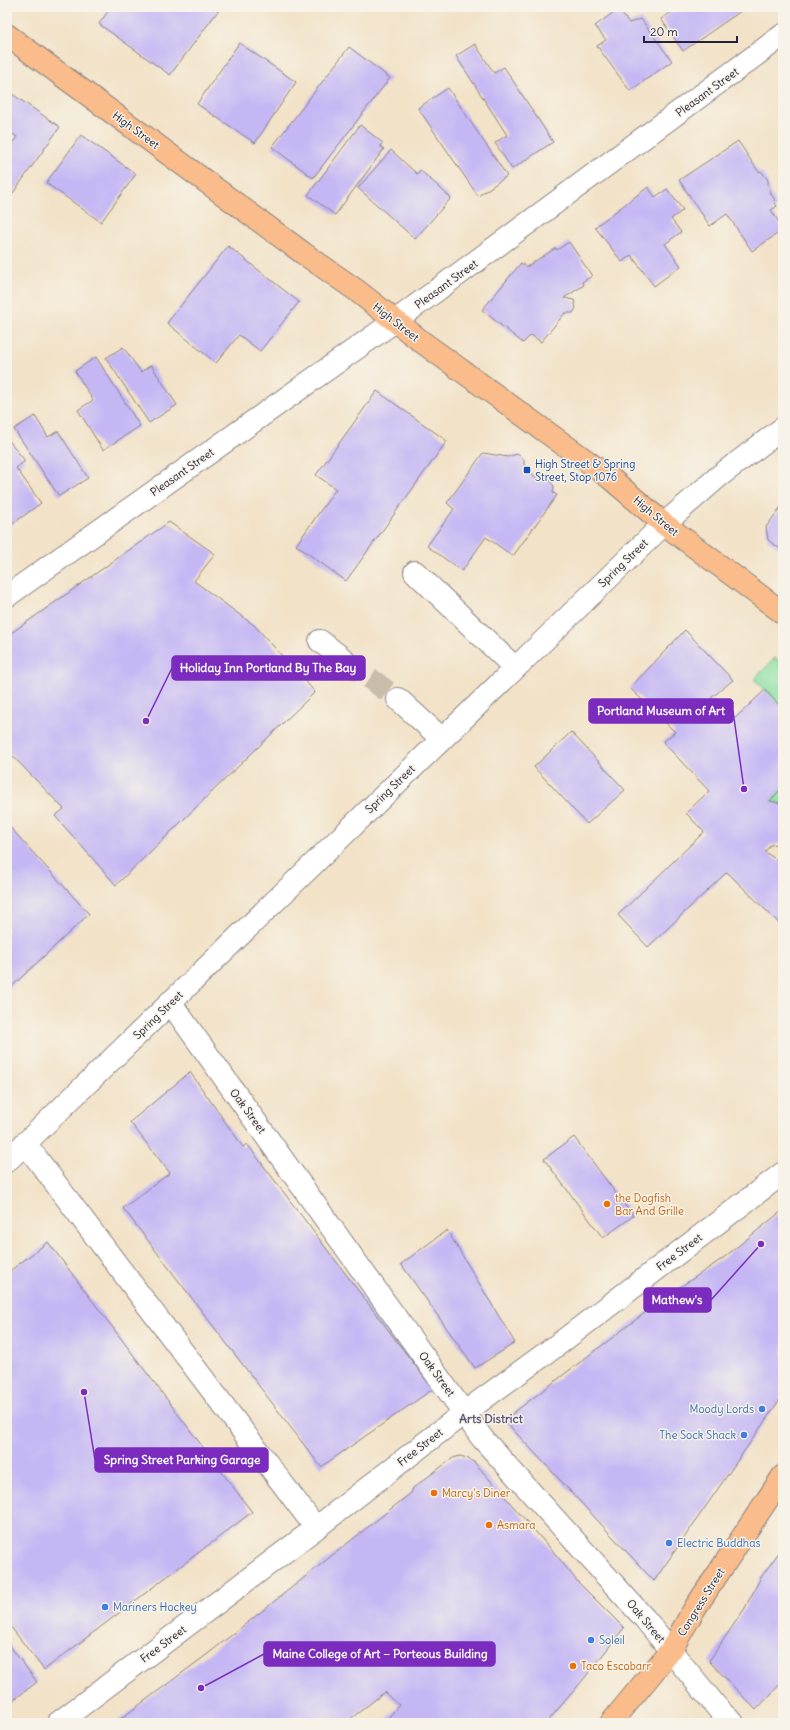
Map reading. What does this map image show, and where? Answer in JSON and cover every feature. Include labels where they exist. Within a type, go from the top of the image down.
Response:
[{"type":"main road","name":"High Street","points":[[7,34],[303,253],[356,290],[422,342],[610,478],[664,524],[783,613]]},
{"type":"main road","name":"Congress Street","points":[[611,1723],[671,1650],[696,1608],[783,1476]]},
{"type":"street","name":"Pleasant Street","points":[[7,596],[395,321],[783,35]]},
{"type":"street","name":"Spring Street","points":[[7,1161],[664,524],[718,477],[783,428]]},
{"type":"street","points":[[415,572],[515,668]]},
{"type":"street","points":[[320,641],[343,659]]},
{"type":"street","points":[[398,699],[442,739]]},
{"type":"street","name":"Oak Street","points":[[170,1002],[465,1412],[482,1438],[646,1619],[720,1711],[733,1723]]},
{"type":"street","points":[[25,1143],[316,1528]]},
{"type":"street","name":"Free Street","points":[[58,1723],[316,1528],[465,1412],[560,1342],[783,1172]]},
{"type":"green space","points":[[775,658],[783,664],[783,709],[754,679]]},
{"type":"green space","points":[[783,787],[783,805],[770,801]]},
{"type":"building","points":[[111,7],[221,7],[170,75],[99,24]]},
{"type":"building","points":[[679,7],[738,7],[741,11],[683,51],[661,19]]},
{"type":"building","points":[[618,9],[629,23],[641,19],[672,61],[630,91],[597,46],[606,40],[595,26]]},
{"type":"building","points":[[239,43],[296,82],[255,143],[197,104]]},
{"type":"building","points":[[475,44],[494,73],[504,67],[553,142],[512,169],[495,143],[507,135],[456,56]]},
{"type":"building","points":[[349,47],[390,78],[313,178],[272,147]]},
{"type":"building","points":[[448,88],[507,176],[478,196],[418,108]]},
{"type":"building","points":[[12,94],[60,127],[13,193],[7,189],[7,150],[17,137],[7,130],[7,102]]},
{"type":"building","points":[[360,125],[383,143],[380,146],[384,149],[335,215],[308,195]]},
{"type":"building","points":[[81,135],[136,174],[101,222],[46,183]]},
{"type":"building","points":[[738,141],[758,171],[762,172],[768,180],[768,185],[771,190],[769,191],[777,206],[771,210],[783,228],[783,230],[752,251],[727,214],[710,226],[679,180]]},
{"type":"building","points":[[391,150],[417,174],[420,170],[451,198],[415,239],[358,188]]},
{"type":"building","points":[[648,187],[655,197],[667,189],[683,210],[671,219],[681,232],[665,244],[681,266],[654,286],[631,255],[622,262],[595,227]]},
{"type":"building","points":[[569,242],[592,276],[582,282],[584,285],[564,298],[574,300],[576,308],[573,313],[565,313],[541,342],[531,335],[523,343],[482,310],[521,263],[526,267],[556,248],[557,250]]},
{"type":"building","points":[[228,246],[299,302],[260,351],[239,335],[216,363],[167,323]]},
{"type":"building","points":[[123,347],[141,372],[151,365],[177,405],[149,423],[106,358]]},
{"type":"building","points":[[96,357],[140,426],[103,450],[78,410],[93,400],[75,371]]},
{"type":"building","points":[[377,391],[447,441],[346,581],[296,545],[336,489],[316,475]]},
{"type":"building","points":[[35,416],[48,437],[58,431],[88,478],[59,496],[14,429]]},
{"type":"building","points":[[7,438],[25,461],[16,468],[41,503],[7,528]]},
{"type":"building","points":[[483,453],[508,457],[517,454],[524,459],[524,465],[537,479],[550,481],[554,486],[553,493],[557,495],[513,556],[486,537],[462,571],[427,546],[454,509],[447,503]]},
{"type":"building","points":[[783,504],[783,551],[768,540],[766,527]]},
{"type":"building","points":[[169,522],[215,554],[194,581],[255,626],[315,692],[116,885],[55,816],[64,809],[7,750],[7,636]]},
{"type":"building","points":[[685,630],[733,680],[711,698],[733,720],[765,690],[783,709],[783,787],[770,801],[783,805],[783,840],[778,844],[770,845],[765,852],[783,864],[783,927],[727,872],[648,947],[618,915],[704,832],[686,813],[709,791],[663,742],[675,732],[630,688]]},
{"type":"building","points":[[571,732],[625,790],[587,824],[534,767]]},
{"type":"building","points":[[7,824],[89,914],[7,991]]},
{"type":"building","points":[[190,1072],[243,1147],[247,1144],[433,1389],[321,1467],[123,1208],[170,1173],[130,1122]]},
{"type":"building","points":[[574,1137],[633,1216],[603,1238],[544,1159]]},
{"type":"building","points":[[783,1210],[783,1395],[654,1581],[504,1420],[667,1296],[722,1259]]},
{"type":"building","points":[[447,1230],[515,1343],[475,1368],[401,1264]]},
{"type":"building","points":[[48,1242],[252,1512],[44,1670],[7,1622],[7,1273]]},
{"type":"building","points":[[460,1456],[475,1463],[557,1556],[577,1581],[624,1628],[583,1680],[546,1723],[384,1723],[399,1705],[385,1692],[345,1723],[115,1723],[209,1653],[411,1493],[413,1488],[453,1458]]},
{"type":"building","points":[[783,1547],[783,1681],[756,1710],[709,1661],[745,1608],[761,1577]]},
{"type":"building","points":[[7,1642],[37,1682],[7,1705]]},
{"type":"tunnel","points":[[343,659],[398,699]]},
{"type":"place","name":"High Street & Spring Street, Stop 1076","points":[[527,470]]},
{"type":"place","name":"Holiday Inn Portland By The Bay","points":[[146,721]]},
{"type":"place","name":"Portland Museum of Art","points":[[744,789]]},
{"type":"place","name":"the Dogfish Bar And Grille","points":[[607,1204]]},
{"type":"place","name":"Mathew's","points":[[761,1244]]},
{"type":"place","name":"Spring Street Parking Garage","points":[[84,1392]]},
{"type":"place","name":"Moody Lords","points":[[762,1409]]},
{"type":"place","name":"The Sock Shack","points":[[744,1435]]},
{"type":"place","name":"Marcy's Diner","points":[[434,1493]]},
{"type":"place","name":"Asmara","points":[[489,1525]]},
{"type":"place","name":"Electric Buddhas","points":[[669,1543]]},
{"type":"place","name":"Mariners Hockey","points":[[105,1607]]},
{"type":"place","name":"Soleil","points":[[591,1640]]},
{"type":"place","name":"Taco Escobarr","points":[[573,1666]]},
{"type":"place","name":"Maine College of Art – Porteous Building","points":[[201,1688]]},
{"type":"district","name":"Arts District","points":[[491,1419]]}]
